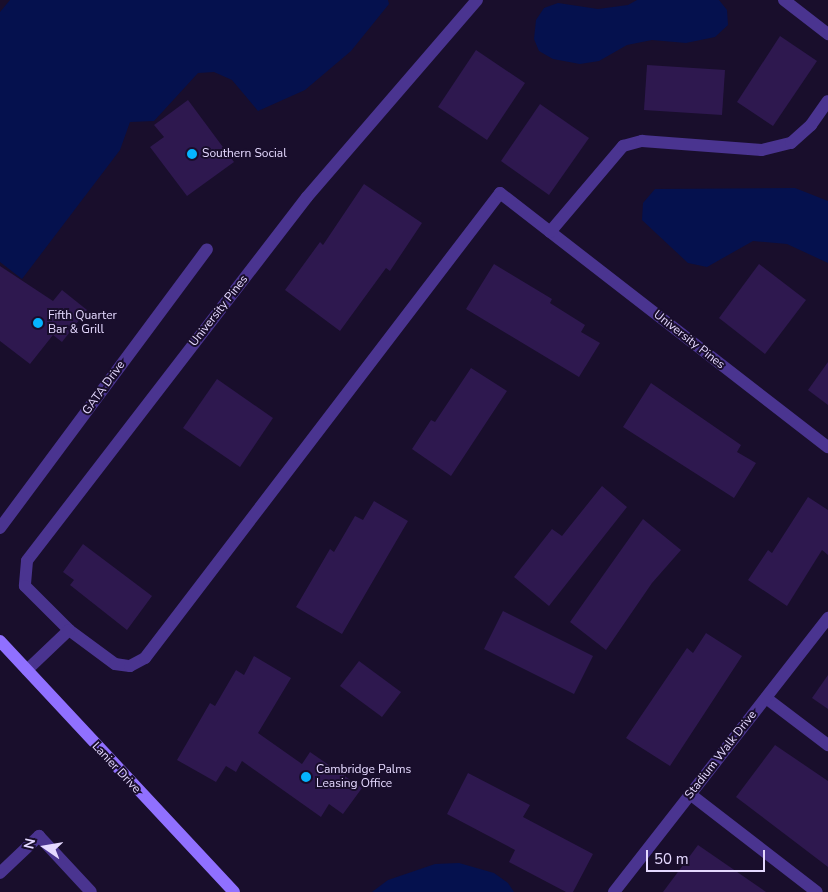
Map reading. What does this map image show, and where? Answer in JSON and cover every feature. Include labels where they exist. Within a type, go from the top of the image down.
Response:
[{"type":"street","name":"University Pines","points":[[477,0],[306,197],[27,561],[25,586],[69,630],[115,664],[130,666],[145,658],[500,193],[828,447]]},
{"type":"street","points":[[784,0],[828,34]]},
{"type":"street","points":[[550,232],[623,146],[642,141],[762,150],[791,143],[811,125],[828,101]]},
{"type":"street","name":"GATA Drive","points":[[0,528],[208,248]]},
{"type":"street","name":"Stadium Walk Drive","points":[[614,892],[828,618]]},
{"type":"street","points":[[27,670],[69,630]]},
{"type":"street","name":"Lanier Drive","points":[[0,641],[234,892]]},
{"type":"street","points":[[766,698],[828,745]]},
{"type":"street","points":[[690,794],[817,892]]},
{"type":"street","points":[[0,873],[39,836],[91,892]]},
{"type":"shaded area","points":[[10,0],[388,0],[389,4],[351,51],[305,90],[258,111],[232,80],[214,72],[198,73],[154,121],[130,122],[120,150],[22,279],[0,262],[0,12]]},
{"type":"shaded area","points":[[637,0],[719,0],[727,10],[728,25],[715,37],[686,43],[652,40],[627,45],[599,61],[580,64],[553,59],[539,51],[534,39],[536,20],[544,8],[558,3],[598,9],[628,5]]},
{"type":"shaded area","points":[[795,188],[828,201],[828,263],[787,244],[753,241],[707,267],[688,263],[642,220],[643,203],[655,189]]},
{"type":"shaded area","points":[[459,863],[494,873],[508,883],[514,892],[372,892],[388,880],[435,864]]},
{"type":"building","points":[[780,36],[817,61],[773,126],[737,102]]},
{"type":"building","points":[[476,50],[525,83],[487,140],[438,107]]},
{"type":"building","points":[[647,65],[725,70],[722,115],[644,110]]},
{"type":"building","name":"Southern Social","points":[[188,100],[234,162],[187,196],[150,147],[164,137],[154,125]]},
{"type":"building","points":[[540,104],[589,138],[549,195],[501,161]]},
{"type":"building","points":[[364,184],[422,223],[390,271],[386,268],[340,331],[285,290],[320,242],[323,245]]},
{"type":"building","points":[[494,264],[552,299],[550,303],[585,325],[581,332],[600,343],[579,377],[466,309]]},
{"type":"building","points":[[759,264],[806,300],[765,354],[719,318]]},
{"type":"building","name":"Fifth Quarter Bar & Grill","points":[[0,266],[53,301],[62,290],[87,310],[62,342],[53,335],[30,364],[0,341]]},
{"type":"building","points":[[828,362],[828,405],[808,390]]},
{"type":"building","points":[[471,368],[507,391],[451,476],[412,449],[431,420],[435,422]]},
{"type":"building","points":[[217,379],[273,418],[240,467],[183,428]]},
{"type":"building","points":[[651,383],[741,445],[737,452],[756,463],[734,498],[623,427]]},
{"type":"building","points":[[602,486],[627,507],[549,606],[514,577],[552,529],[562,536]]},
{"type":"building","points":[[808,497],[828,510],[828,555],[822,550],[787,606],[748,580],[768,550],[772,553]]},
{"type":"building","points":[[374,501],[408,521],[342,634],[296,607],[330,549],[334,552],[355,516],[363,520]]},
{"type":"building","points":[[643,519],[681,550],[652,583],[606,650],[570,622]]},
{"type":"building","points":[[83,544],[152,596],[127,630],[70,585],[74,580],[63,572]]},
{"type":"building","points":[[503,611],[593,656],[574,694],[484,649]]},
{"type":"building","points":[[706,633],[742,656],[670,766],[626,738],[687,648],[693,653]]},
{"type":"building","points":[[254,656],[291,678],[258,733],[302,764],[310,752],[362,788],[343,814],[329,804],[321,817],[242,761],[236,772],[226,766],[216,782],[177,760],[210,703],[215,706],[236,670],[244,675]]},
{"type":"building","points":[[359,661],[401,692],[382,717],[340,686]]},
{"type":"building","points":[[828,675],[828,709],[812,698]]},
{"type":"building","points":[[775,745],[828,781],[828,867],[736,797]]},
{"type":"building","points":[[468,773],[530,805],[523,817],[593,854],[573,892],[566,892],[509,862],[515,850],[447,814]]},
{"type":"building","points":[[698,845],[766,892],[663,892]]},
{"type":"place","name":"Southern Social","points":[[192,154]]},
{"type":"place","name":"Fifth Quarter Bar & Grill","points":[[38,323]]},
{"type":"place","name":"Cambridge Palms Leasing Office","points":[[306,777]]}]
